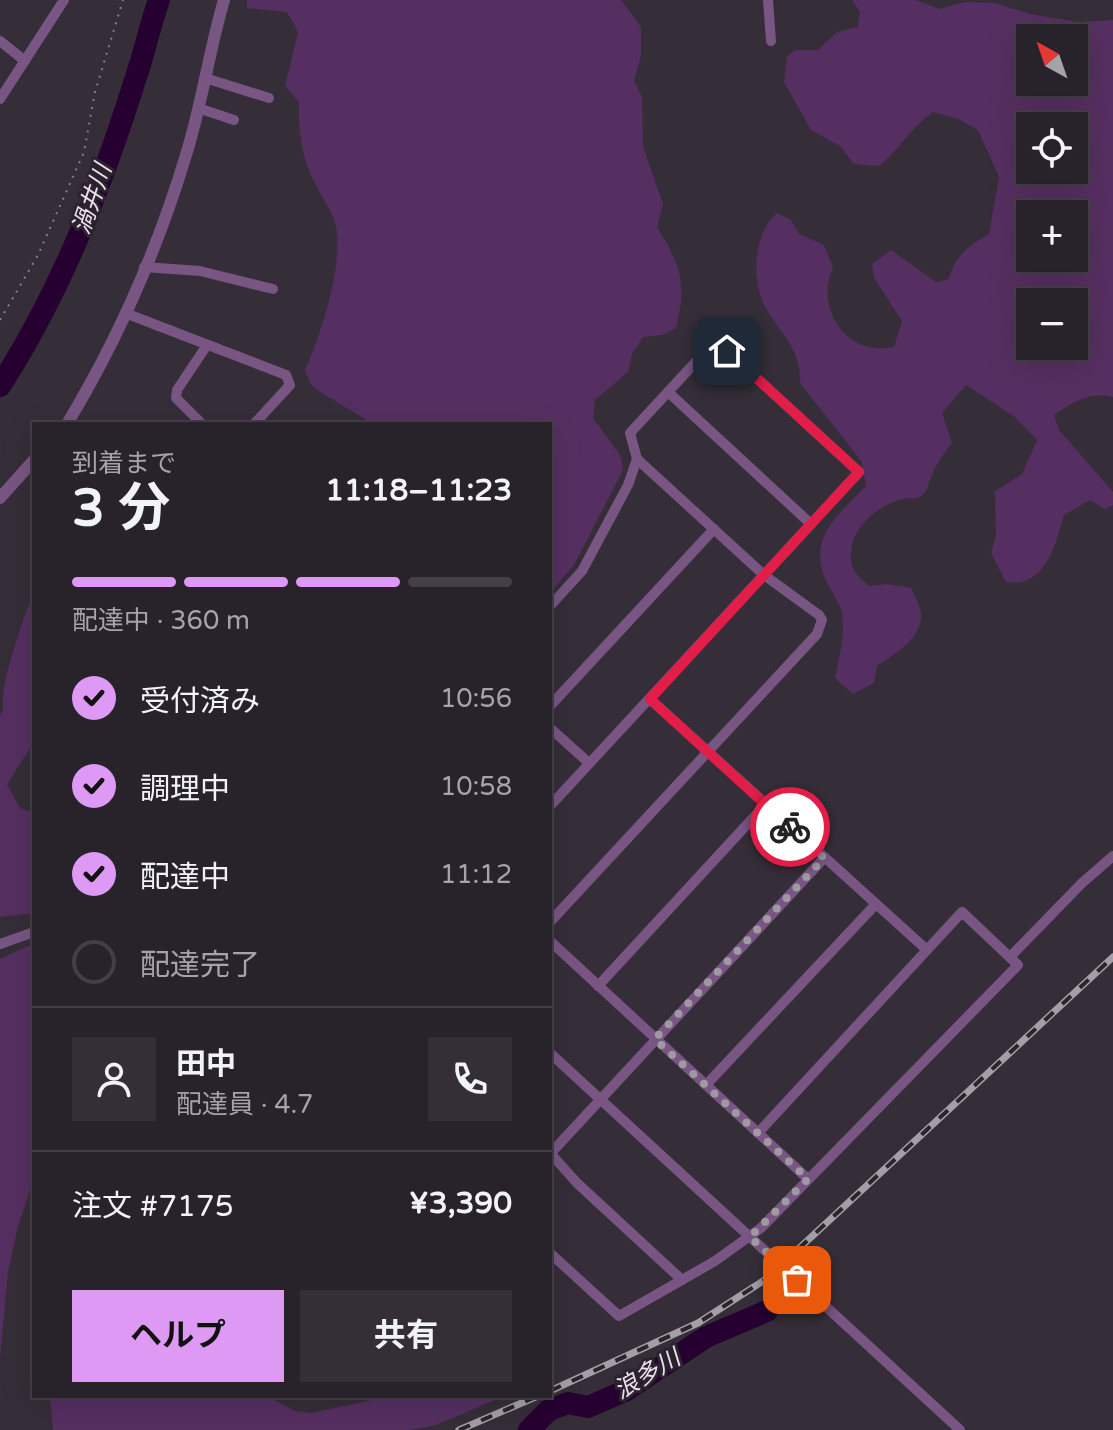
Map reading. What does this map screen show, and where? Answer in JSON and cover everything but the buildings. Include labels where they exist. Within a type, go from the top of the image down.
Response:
[{"type":"street","points":[[0,99],[64,0]]},
{"type":"street","points":[[68,422],[109,350],[172,199],[224,0]]},
{"type":"street","points":[[768,0],[771,41]]},
{"type":"street","points":[[0,41],[25,61]]},
{"type":"street","points":[[205,78],[269,98]]},
{"type":"street","points":[[198,108],[234,120]]},
{"type":"street","points":[[144,267],[200,271],[273,289]]},
{"type":"street","points":[[125,313],[286,375],[290,385],[256,422]]},
{"type":"street","points":[[200,422],[176,398],[177,390],[207,345]]},
{"type":"street","points":[[552,804],[650,699],[764,575],[859,472],[727,351],[704,353],[630,433],[637,459],[764,575],[819,615],[821,626],[552,920]]},
{"type":"street","points":[[668,392],[811,524]]},
{"type":"street","points":[[552,604],[582,571],[628,485],[637,459]]},
{"type":"street","points":[[0,498],[32,462]]},
{"type":"street","points":[[552,704],[714,529]]},
{"type":"street","points":[[650,699],[927,950]]},
{"type":"street","points":[[552,730],[589,763]]},
{"type":"street","points":[[598,986],[766,804]]},
{"type":"street","points":[[1010,957],[1082,883],[1113,856]]},
{"type":"street","points":[[552,1152],[824,858]]},
{"type":"street","points":[[706,1085],[876,904]]},
{"type":"street","points":[[552,1255],[619,1316],[682,1280],[750,1237],[1018,965],[962,912],[758,1133]]},
{"type":"street","points":[[0,944],[32,933]]},
{"type":"street","points":[[552,943],[808,1179]]},
{"type":"street","points":[[552,1055],[960,1430]]},
{"type":"street","points":[[552,1156],[682,1280]]},
{"type":"path","points":[[0,320],[38,255],[84,152],[95,92],[123,0]]},
{"type":"shaded area","points":[[247,0],[621,0],[641,27],[641,56],[634,81],[642,97],[643,147],[663,204],[657,227],[680,275],[679,313],[676,328],[662,335],[643,337],[632,354],[628,372],[595,400],[593,418],[620,455],[623,470],[574,565],[552,591],[552,422],[370,422],[310,383],[305,370],[318,337],[335,274],[337,235],[334,219],[313,181],[305,157],[299,102],[285,86],[298,32],[287,12],[247,8]]},
{"type":"shaded area","points":[[852,0],[916,0],[939,9],[966,2],[995,3],[1030,14],[1079,22],[1113,20],[1113,397],[1090,397],[1054,415],[1059,430],[1113,492],[1113,505],[1105,509],[1090,500],[1064,515],[1052,551],[1039,572],[1019,582],[1006,582],[991,553],[996,536],[995,491],[1022,474],[1037,440],[1015,417],[966,385],[942,413],[952,443],[937,465],[926,491],[917,498],[898,500],[881,508],[861,527],[853,542],[851,562],[861,579],[870,586],[887,584],[911,588],[921,613],[913,638],[877,666],[874,683],[853,694],[835,678],[842,639],[842,615],[820,562],[824,537],[830,526],[866,486],[862,462],[800,383],[796,356],[760,294],[756,262],[760,240],[777,213],[791,220],[799,234],[824,245],[833,267],[828,298],[839,326],[862,345],[894,347],[902,321],[874,278],[872,264],[891,250],[936,282],[949,279],[964,252],[989,234],[999,177],[978,130],[958,119],[933,112],[879,166],[854,164],[840,146],[811,130],[784,82],[787,57],[795,50],[818,50],[837,32],[858,27],[860,12]]},
{"type":"shaded area","points":[[32,596],[32,745],[7,784],[20,808],[32,812],[32,913],[0,917],[0,717],[5,683]]},
{"type":"shaded area","points":[[32,947],[32,1184],[8,1272],[0,1358],[0,959]]},
{"type":"shaded area","points":[[50,1398],[272,1398],[295,1411],[311,1413],[382,1398],[499,1398],[436,1425],[409,1430],[53,1430]]},
{"type":"waterway","name":"渦井川","points":[[0,386],[43,312],[78,236],[123,117],[159,0]]},
{"type":"waterway","name":"浪多川","points":[[529,1430],[549,1410],[568,1403],[588,1407],[625,1391],[706,1337],[767,1311]]},
{"type":"railway","points":[[552,1390],[698,1323],[766,1279],[1113,957]]},
{"type":"railway","points":[[459,1430],[533,1398]]},
{"type":"way so far","points":[[790,827],[824,858],[655,1039],[808,1179],[750,1237],[797,1280]]},
{"type":"route","points":[[727,351],[859,472],[650,699],[790,827]]}]
